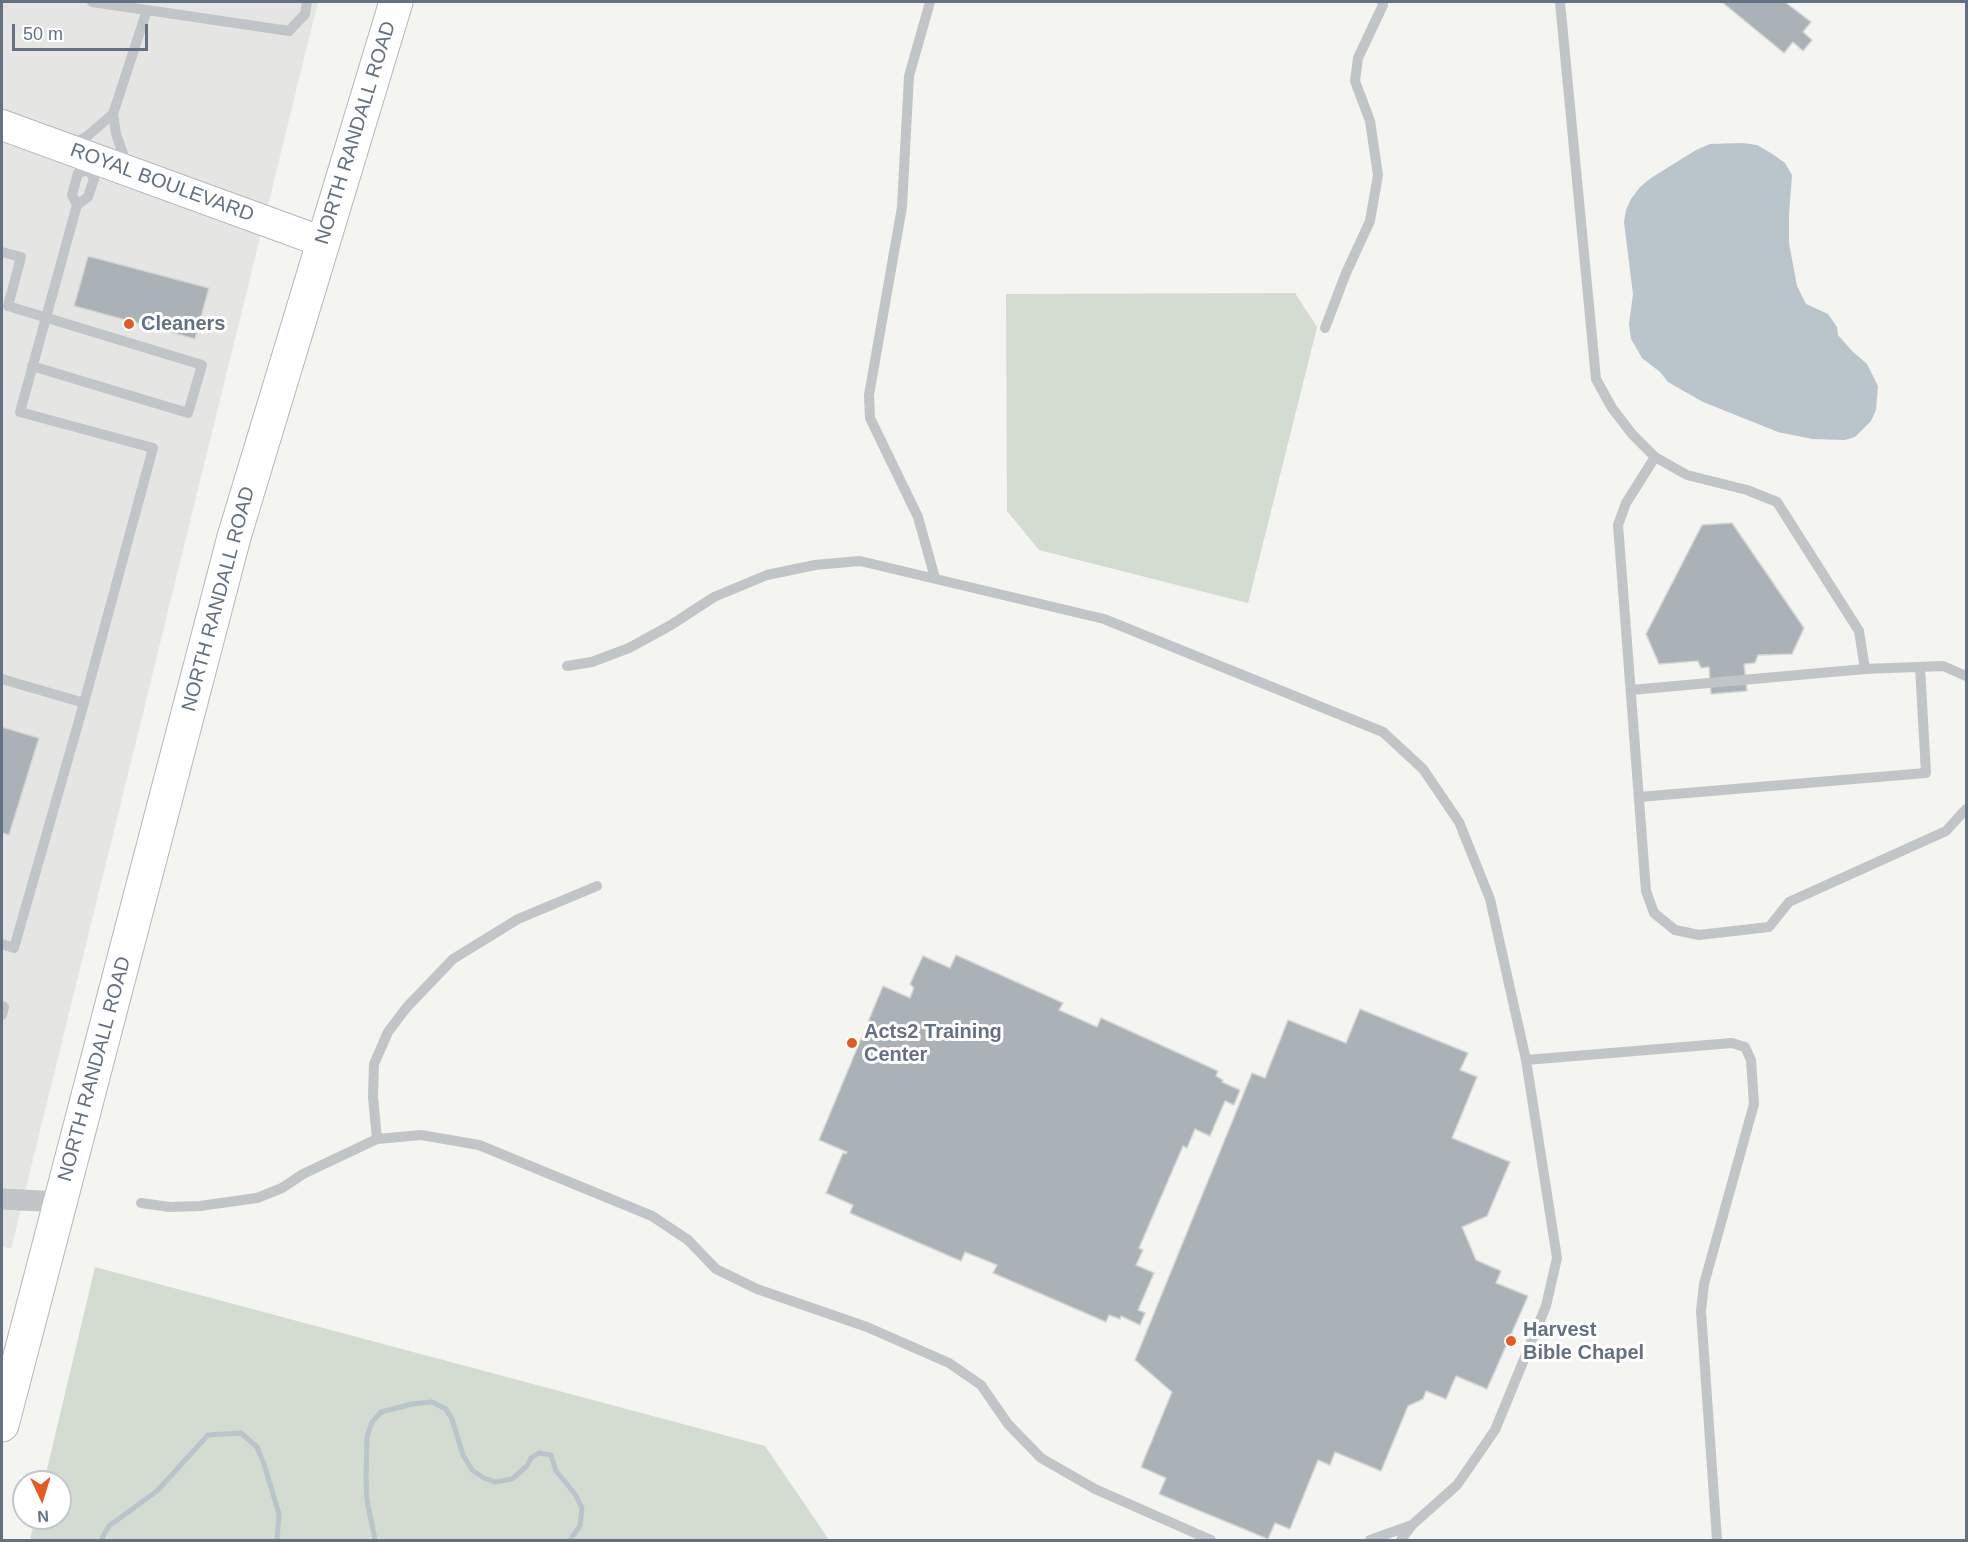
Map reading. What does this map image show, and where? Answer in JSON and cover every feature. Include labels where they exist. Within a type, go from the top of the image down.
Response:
[{"type":"main road","name":"NORTH RANDALL ROAD","points":[[2,1423],[234,537],[396,2]]},
{"type":"street","name":"ROYAL BOULEVARD","points":[[2,125],[65,147],[92,164],[129,171],[323,242]]},
{"type":"street","points":[[2,1199],[60,1202]]},
{"type":"lane","points":[[92,2],[289,31],[305,15],[307,2]]},
{"type":"lane","points":[[930,2],[909,76],[902,207],[869,395],[870,418],[918,517],[935,578]]},
{"type":"lane","points":[[1325,328],[1346,273],[1370,221],[1372,210],[1378,175],[1370,121],[1355,81],[1358,58],[1383,5],[1382,2]]},
{"type":"lane","points":[[1560,2],[1596,379],[1612,408],[1632,434],[1655,457],[1687,475],[1747,490],[1777,502],[1859,632],[1864,669]]},
{"type":"lane","points":[[65,147],[86,137],[112,114],[147,10]]},
{"type":"lane","points":[[112,114],[116,134],[129,171]]},
{"type":"lane","points":[[2,944],[14,948],[84,703],[153,448],[20,412],[77,206],[88,197],[94,179],[92,164],[78,173],[72,195],[77,206]]},
{"type":"lane","points":[[2,252],[21,257],[8,306],[202,365],[188,413],[32,366]]},
{"type":"lane","points":[[1655,457],[1626,503],[1618,525],[1646,891],[1654,913],[1675,930],[1699,935],[1768,927],[1789,902],[1946,831],[1966,809]]},
{"type":"lane","points":[[567,666],[592,662],[629,648],[671,625],[714,597],[767,575],[814,565],[860,561],[1104,619],[1383,732],[1423,769],[1459,822],[1490,899],[1526,1060],[1557,1258],[1546,1306],[1495,1430],[1457,1485],[1412,1525],[1401,1540]]},
{"type":"lane","points":[[1630,690],[1864,669],[1942,666],[1966,676]]},
{"type":"lane","points":[[1639,797],[1926,773],[1920,667]]},
{"type":"lane","points":[[2,679],[84,703]]},
{"type":"lane","points":[[377,1139],[373,1097],[374,1064],[388,1032],[407,1007],[453,959],[518,918],[597,885]]},
{"type":"lane","points":[[2,1006],[4,1007],[2,1015]]},
{"type":"lane","points":[[1526,1060],[1732,1044],[1745,1047],[1751,1060],[1754,1104],[1704,1284],[1701,1311],[1717,1540]]},
{"type":"lane","points":[[141,1203],[170,1207],[200,1206],[257,1198],[282,1188],[303,1174],[377,1139],[422,1135],[478,1145],[652,1216],[688,1240],[716,1269],[757,1288],[867,1328],[949,1362],[981,1385],[1008,1424],[1041,1458],[1095,1489],[1211,1540]]},
{"type":"lane","points":[[1370,1540],[1412,1525]]},
{"type":"shaded area","points":[[2,2],[318,2],[11,1249],[2,1246]]},
{"type":"shaded area","points":[[1710,144],[1757,145],[1771,153],[1785,163],[1792,175],[1789,243],[1797,286],[1806,304],[1828,314],[1837,327],[1838,335],[1867,364],[1878,386],[1876,410],[1871,421],[1855,437],[1845,440],[1812,439],[1778,432],[1703,402],[1668,382],[1660,372],[1642,358],[1631,339],[1629,324],[1633,294],[1624,222],[1631,199],[1651,178],[1696,150]]},
{"type":"shaded area","points":[[1295,293],[1317,327],[1248,603],[1039,550],[1007,511],[1006,294]]},
{"type":"shaded area","points":[[95,1267],[765,1446],[829,1540],[30,1540],[32,1530],[72,1530],[72,1470],[47,1470]]},
{"type":"building","points":[[1722,2],[1785,2],[1811,22],[1803,32],[1812,40],[1803,51],[1793,42],[1784,53]]},
{"type":"building","points":[[88,256],[209,288],[195,339],[74,306]]},
{"type":"building","points":[[1732,523],[1804,628],[1792,654],[1758,655],[1755,663],[1744,664],[1747,691],[1711,694],[1709,667],[1701,668],[1698,661],[1659,664],[1646,634],[1702,525]]},
{"type":"building","points":[[2,727],[39,738],[9,835],[2,833]]},
{"type":"building","points":[[956,955],[1063,1003],[1059,1010],[1097,1027],[1101,1018],[1218,1071],[1216,1076],[1223,1080],[1222,1082],[1240,1090],[1234,1105],[1225,1101],[1210,1136],[1195,1129],[1187,1148],[1183,1146],[1139,1248],[1143,1250],[1136,1265],[1154,1273],[1138,1310],[1145,1313],[1140,1325],[1121,1316],[1120,1319],[1109,1315],[1106,1322],[993,1273],[997,1265],[965,1252],[961,1261],[850,1213],[853,1205],[826,1193],[843,1153],[847,1152],[819,1140],[883,986],[910,998],[914,988],[910,984],[923,956],[950,968]]},
{"type":"building","points":[[1360,1009],[1468,1053],[1460,1070],[1477,1077],[1452,1138],[1510,1162],[1487,1216],[1462,1227],[1476,1260],[1501,1271],[1496,1283],[1528,1296],[1487,1389],[1456,1376],[1446,1399],[1426,1391],[1423,1399],[1408,1406],[1381,1471],[1335,1452],[1330,1465],[1318,1460],[1290,1529],[1275,1523],[1268,1539],[1159,1494],[1166,1478],[1141,1467],[1172,1392],[1135,1360],[1252,1073],[1265,1078],[1288,1020],[1346,1043]]},
{"type":"waterway","points":[[375,1540],[367,1500],[366,1480],[367,1436],[372,1422],[381,1412],[412,1404],[432,1402],[446,1409],[452,1419],[463,1455],[472,1470],[484,1478],[495,1482],[512,1479],[527,1466],[531,1458],[539,1453],[551,1455],[556,1471],[575,1494],[582,1508],[580,1526],[570,1540]]},
{"type":"waterway","points":[[101,1540],[109,1526],[157,1491],[208,1435],[241,1433],[257,1447],[264,1464],[279,1514],[277,1540]]},
{"type":"place","name":"Cleaners","points":[[129,324]]},
{"type":"place","name":"Acts2 Training Center","points":[[852,1043]]},
{"type":"place","name":"Harvest Bible Chapel","points":[[1511,1341]]}]
